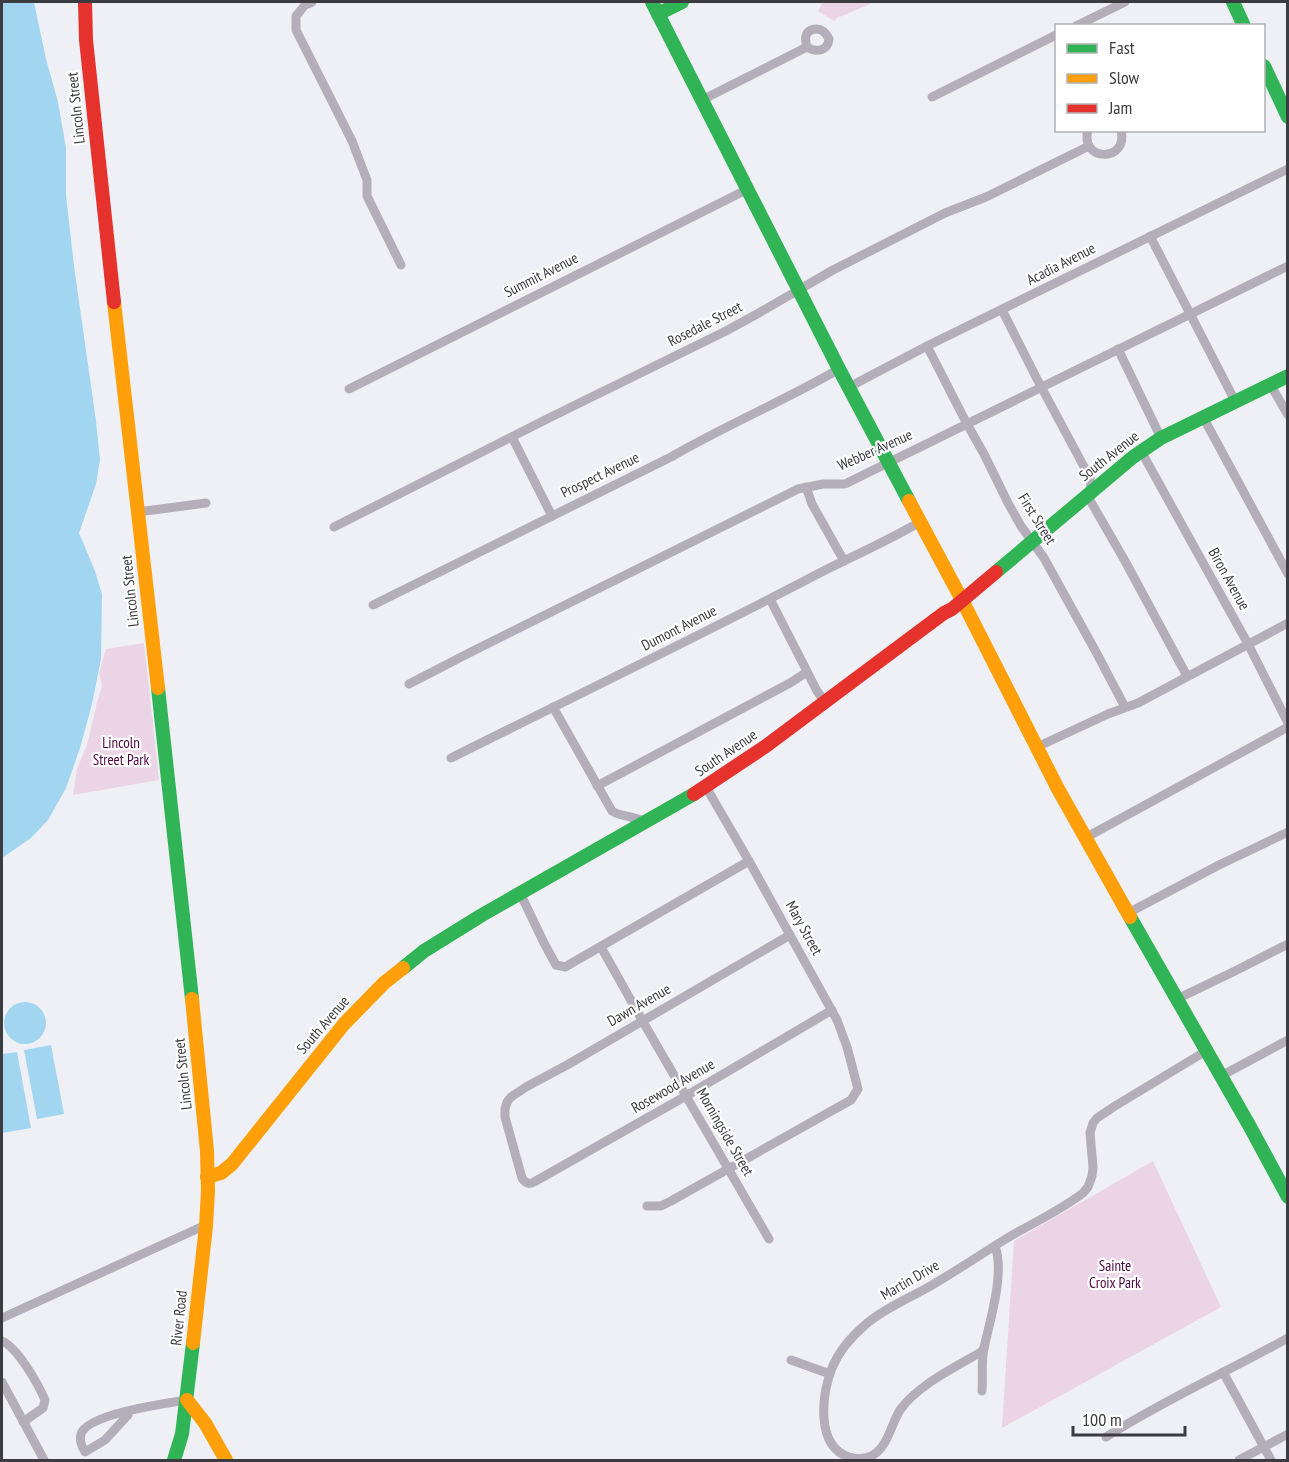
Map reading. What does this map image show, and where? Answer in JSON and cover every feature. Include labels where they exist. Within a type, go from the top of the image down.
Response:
[{"type":"main road","name":"Lincoln Street","points":[[85,2],[93,111],[197,1050],[207,1151],[207,1177]]},
{"type":"main road","points":[[682,2],[655,8],[839,369],[1085,838],[1221,1076],[1287,1197]]},
{"type":"main road","points":[[1233,2],[1243,24]]},
{"type":"main road","points":[[1265,69],[1284,99],[1287,117]]},
{"type":"main road","name":"South Avenue","points":[[207,1177],[221,1173],[232,1164],[323,1049],[371,996],[389,979],[440,940],[706,787],[766,746],[952,609],[1141,451],[1161,438],[1287,376]]},
{"type":"main road","name":"River Road","points":[[174,1461],[182,1434],[187,1400],[206,1226],[207,1177]]},
{"type":"main road","points":[[187,1400],[205,1423],[226,1461]]},
{"type":"street","points":[[312,2],[305,5],[296,16],[296,30],[352,141],[367,180],[367,196],[401,265]]},
{"type":"street","points":[[1080,24],[1125,2]]},
{"type":"street","points":[[932,97],[1055,36]]},
{"type":"street","points":[[702,100],[807,47]]},
{"type":"street","points":[[1089,132],[1087,140],[1089,146],[1102,155],[1112,154],[1120,147],[1121,132]]},
{"type":"street","name":"Rosedale Street","points":[[334,527],[726,331],[833,270],[945,213],[986,197],[1089,146]]},
{"type":"street","name":"Acadia Avenue","points":[[849,387],[927,346],[1287,169]]},
{"type":"street","name":"Summit Avenue","points":[[349,389],[748,189]]},
{"type":"street","points":[[1150,236],[1235,401]]},
{"type":"street","name":"Webber Avenue","points":[[409,684],[798,489],[823,484],[845,484],[1287,266]]},
{"type":"street","points":[[1002,310],[1090,478],[1091,487],[1087,495],[1187,676]]},
{"type":"street","name":"First Street","points":[[927,346],[1016,518],[1044,558],[1125,707]]},
{"type":"street","points":[[1118,349],[1161,438]]},
{"type":"street","name":"Prospect Avenue","points":[[373,605],[671,457],[839,369]]},
{"type":"street","points":[[1270,384],[1287,415]]},
{"type":"street","points":[[1203,417],[1287,574]]},
{"type":"street","points":[[512,437],[552,516]]},
{"type":"street","name":"Biron Avenue","points":[[1141,451],[1248,644],[1287,725]]},
{"type":"street","points":[[806,487],[812,504],[844,561]]},
{"type":"street","points":[[138,512],[206,504]]},
{"type":"street","name":"Dumont Avenue","points":[[451,758],[920,522]]},
{"type":"street","points":[[770,599],[817,691],[825,702]]},
{"type":"street","points":[[1037,747],[1138,703],[1287,623]]},
{"type":"street","points":[[597,786],[807,672]]},
{"type":"street","points":[[553,707],[612,811],[646,822]]},
{"type":"street","points":[[1085,838],[1287,725]]},
{"type":"street","name":"Mary Street","points":[[706,787],[832,1010],[847,1047],[858,1089],[851,1100],[728,1170]]},
{"type":"street","points":[[1128,913],[1287,832]]},
{"type":"street","points":[[520,893],[556,965],[565,967],[749,861]]},
{"type":"street","name":"Dawn Avenue","points":[[526,1183],[522,1178],[505,1117],[506,1104],[511,1097],[790,935]]},
{"type":"street","points":[[1177,999],[1287,944]]},
{"type":"street","name":"Morningside Street","points":[[601,947],[769,1239]]},
{"type":"street","name":"Rosewood Avenue","points":[[526,1183],[530,1184],[543,1177],[832,1010]]},
{"type":"street","points":[[1221,1076],[1287,1040]]},
{"type":"street","name":"Martin Drive","points":[[984,1348],[917,1392],[899,1413],[882,1447],[874,1454],[863,1458],[853,1458],[834,1448],[825,1427],[823,1410],[830,1374],[843,1347],[851,1338],[866,1324],[1078,1197],[1088,1187],[1092,1176],[1090,1133],[1096,1118],[1206,1051]]},
{"type":"street","points":[[647,1206],[655,1207],[671,1202],[728,1170]]},
{"type":"street","points":[[2,1318],[206,1226]]},
{"type":"street","points":[[982,1391],[984,1348],[998,1280],[999,1262],[994,1246]]},
{"type":"street","points":[[1106,1437],[1287,1338]]},
{"type":"street","points":[[2,1341],[18,1354],[41,1389],[45,1400],[43,1408],[23,1422]]},
{"type":"street","points":[[791,1360],[830,1374]]},
{"type":"street","points":[[1222,1372],[1271,1461]]},
{"type":"street","points":[[2,1382],[44,1461]]},
{"type":"street","points":[[128,1415],[105,1440],[85,1452],[81,1445],[80,1435],[92,1422],[153,1406],[187,1400]]},
{"type":"street","points":[[1239,1461],[1287,1434]]},
{"type":"green space","points":[[823,2],[875,2],[834,21],[818,11]]},
{"type":"green space","name":"Lincoln Street Park","points":[[144,643],[159,780],[73,795],[77,769],[87,745],[102,686],[99,673],[106,649]]},
{"type":"green space","name":"Sainte Croix Park","points":[[1153,1161],[1221,1307],[1002,1428],[1014,1241]]},
{"type":"water","points":[[2,2],[34,2],[58,102],[66,148],[66,195],[100,460],[96,484],[79,533],[102,594],[101,659],[92,704],[66,788],[48,820],[31,838],[2,858]]},
{"type":"water","points":[[25,1002],[40,1008],[46,1023],[40,1038],[25,1044],[10,1038],[4,1023],[10,1008]]},
{"type":"water","points":[[51,1045],[64,1114],[37,1119],[24,1050]]},
{"type":"water","points":[[17,1052],[31,1128],[2,1133],[2,1054]]},
{"type":"traffic: fast","points":[[652,2],[909,501]]},
{"type":"traffic: fast","points":[[658,14],[682,2]]},
{"type":"traffic: fast","points":[[1233,2],[1243,24]]},
{"type":"traffic: fast","points":[[1265,68],[1288,117]]},
{"type":"traffic: fast","points":[[996,572],[1133,457],[1161,438],[1288,376]]},
{"type":"traffic: fast","points":[[158,688],[192,999]]},
{"type":"traffic: fast","points":[[403,968],[424,951],[482,915],[694,794]]},
{"type":"traffic: fast","points":[[1130,917],[1288,1197]]},
{"type":"traffic: fast","points":[[174,1460],[182,1434],[193,1343]]},
{"type":"traffic: slow","points":[[114,302],[158,688]]},
{"type":"traffic: slow","points":[[909,501],[1058,789],[1130,917]]},
{"type":"traffic: slow","points":[[207,1177],[221,1173],[232,1164],[344,1024],[384,983],[403,968]]},
{"type":"traffic: slow","points":[[192,999],[207,1151],[208,1191],[193,1343]]},
{"type":"traffic: slow","points":[[187,1400],[205,1423],[226,1460]]},
{"type":"traffic: jam","points":[[85,2],[86,40],[114,302]]},
{"type":"traffic: jam","points":[[694,794],[766,746],[952,609],[996,572]]}]
